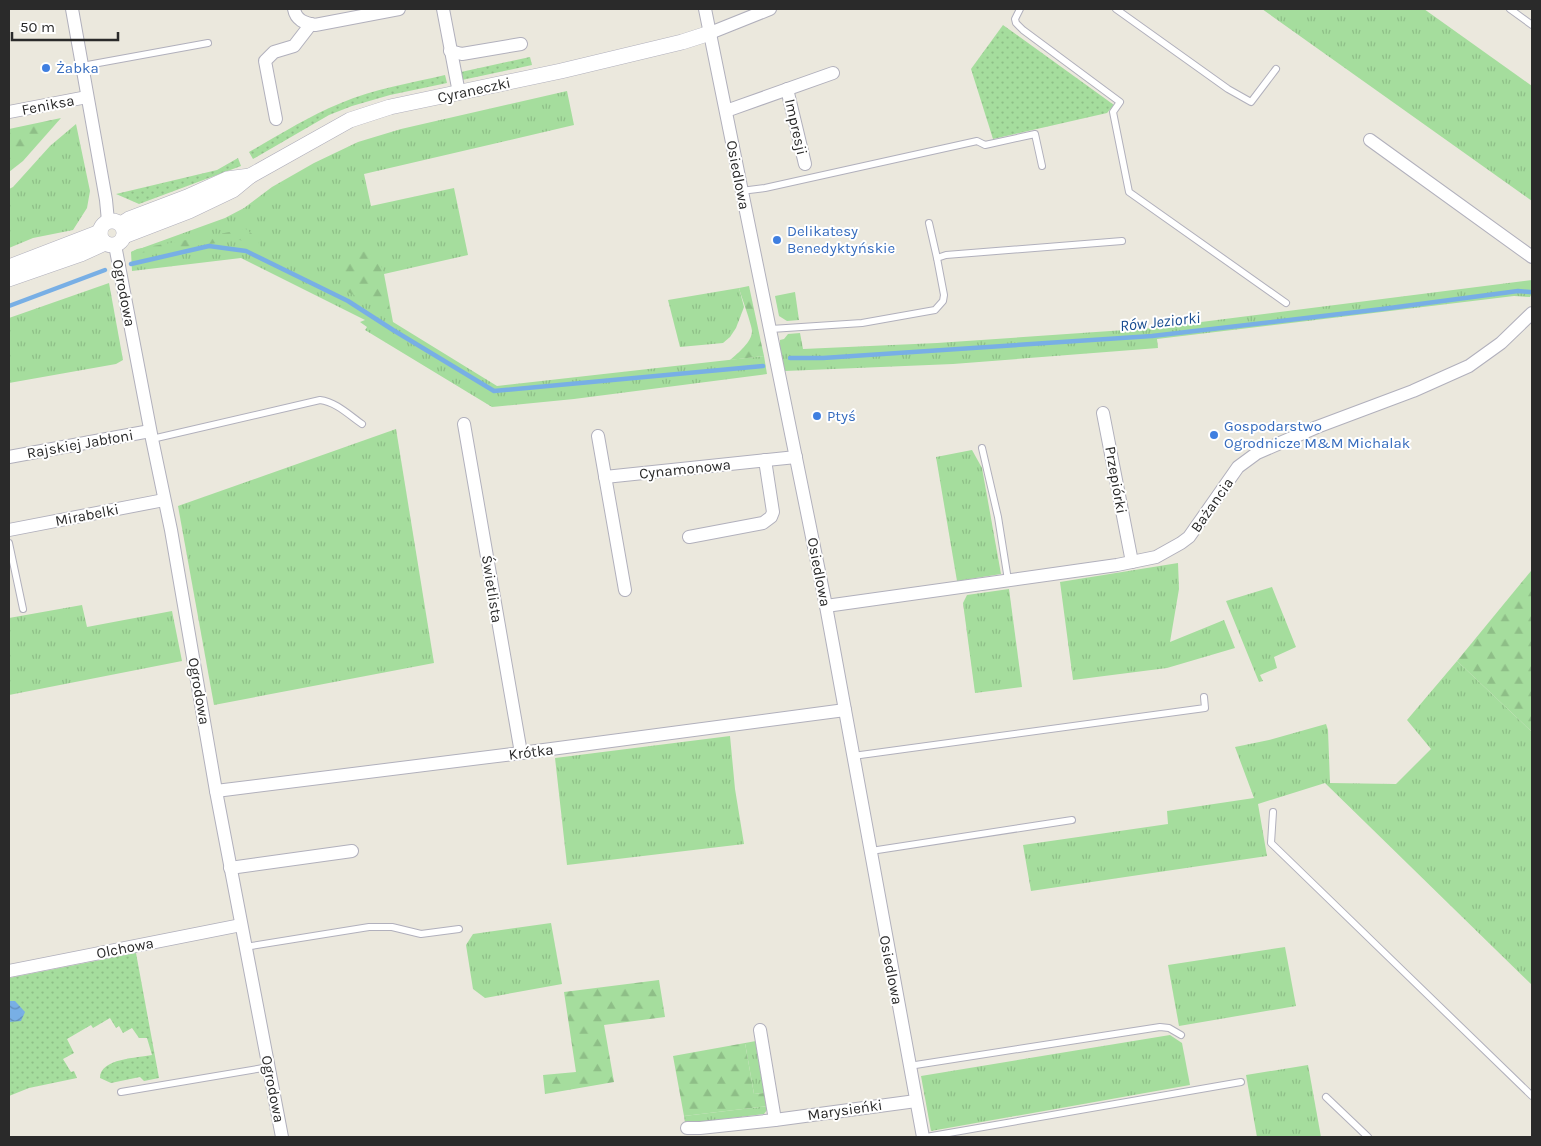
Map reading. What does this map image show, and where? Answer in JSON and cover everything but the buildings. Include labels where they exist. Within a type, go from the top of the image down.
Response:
[{"type":"street","name":"Ogrodowa","points":[[72,9],[112,234],[176,554],[216,791],[282,1137]]},
{"type":"street","points":[[294,9],[295,15],[300,20],[314,25],[398,9]]},
{"type":"street","points":[[443,9],[459,93]]},
{"type":"street","name":"Osiedlowa","points":[[705,9],[826,606],[924,1137]]},
{"type":"street","points":[[710,33],[770,9]]},
{"type":"street","points":[[276,119],[265,61],[274,52],[294,46],[311,24]]},
{"type":"street","name":"Cyraneczki","points":[[9,279],[80,254],[112,234],[129,219],[187,197],[227,179],[250,176],[350,120],[390,107],[561,71],[682,42],[710,33]]},
{"type":"street","points":[[450,52],[462,54],[521,44]]},
{"type":"street","name":"Impresji","points":[[726,111],[833,73]]},
{"type":"street","name":"Impresji","points":[[787,89],[805,164]]},
{"type":"street","name":"Feniksa","points":[[9,112],[87,98]]},
{"type":"street","points":[[1370,140],[1532,257]]},
{"type":"street","name":"Cyraneczki","points":[[9,267],[112,234]]},
{"type":"street","name":"Bażancia","points":[[826,606],[1156,557],[1189,537],[1238,467],[1257,453],[1317,427],[1413,391],[1469,366],[1501,343],[1532,313]]},
{"type":"street","name":"Przepiórki","points":[[1103,413],[1132,562]]},
{"type":"street","name":"Świetlista","points":[[464,424],[521,753]]},
{"type":"street","name":"Rajskiej Jabłoni","points":[[9,457],[151,435]]},
{"type":"street","points":[[598,436],[625,590]]},
{"type":"street","name":"Cynamonowa","points":[[605,477],[796,458]]},
{"type":"street","points":[[689,537],[763,523],[771,517],[773,512],[766,460]]},
{"type":"street","name":"Mirabelki","points":[[9,530],[164,500]]},
{"type":"street","name":"Krótka","points":[[216,791],[845,710]]},
{"type":"street","points":[[230,868],[352,851]]},
{"type":"street","name":"Olchowa","points":[[9,971],[241,925]]},
{"type":"street","points":[[760,1030],[774,1120]]},
{"type":"street","name":"Marysieńki","points":[[687,1128],[774,1120],[916,1101]]},
{"type":"lane","points":[[1020,9],[1015,19],[1016,23],[1023,30],[1120,102],[1113,112],[1129,192],[1286,303]]},
{"type":"lane","points":[[1116,9],[1250,102],[1276,69]]},
{"type":"lane","points":[[1510,9],[1532,25]]},
{"type":"lane","points":[[82,66],[208,43]]},
{"type":"lane","points":[[741,192],[977,141],[985,145],[1035,134],[1042,166]]},
{"type":"lane","points":[[771,329],[862,323],[935,310],[943,301],[944,295],[928,223]]},
{"type":"lane","points":[[937,258],[946,255],[1122,242]]},
{"type":"lane","points":[[151,435],[320,400],[328,401],[335,405],[362,424]]},
{"type":"lane","points":[[982,448],[992,487],[1008,580]]},
{"type":"lane","points":[[9,543],[23,609]]},
{"type":"lane","points":[[853,756],[1205,708],[1204,697]]},
{"type":"lane","points":[[1274,812],[1271,843],[1532,1096]]},
{"type":"lane","points":[[870,851],[1072,820]]},
{"type":"lane","points":[[245,947],[369,927],[392,927],[421,934],[459,928]]},
{"type":"lane","points":[[910,1066],[1160,1028],[1169,1028],[1181,1035]]},
{"type":"lane","points":[[121,1092],[269,1067]]},
{"type":"lane","points":[[924,1137],[1241,1082]]},
{"type":"lane","points":[[1326,1097],[1368,1137]]},
{"type":"green space","points":[[1262,9],[1424,9],[1532,86],[1532,201]]},
{"type":"green space","points":[[1003,25],[1114,105],[1107,113],[993,139],[971,69]]},
{"type":"green space","points":[[530,57],[532,65],[462,80],[461,72]]},
{"type":"green space","points":[[445,75],[447,83],[390,95],[352,106],[329,115],[253,159],[249,152],[341,103],[379,90]]},
{"type":"green space","points":[[567,91],[574,125],[364,174],[371,206],[454,188],[468,255],[384,274],[393,322],[497,386],[764,356],[767,374],[574,399],[492,407],[365,330],[367,327],[360,322],[365,320],[241,258],[132,271],[131,252],[225,218],[244,208],[272,187],[314,163],[358,142],[401,129]]},
{"type":"green space","points":[[61,118],[23,161],[9,172],[9,129]]},
{"type":"green space","points":[[76,124],[90,191],[87,208],[73,230],[33,238],[9,248],[9,189],[13,187],[50,146]]},
{"type":"green space","points":[[238,158],[241,166],[139,204],[116,194],[217,170]]},
{"type":"green space","points":[[246,229],[256,237],[262,250],[240,240],[132,254],[131,252],[137,249]]},
{"type":"green space","points":[[365,251],[379,253],[392,322],[375,312],[378,308],[346,291],[341,277],[332,269],[331,265],[334,261]]},
{"type":"green space","points":[[1532,280],[1532,293],[1530,297],[1514,296],[1157,339],[1158,348],[953,364],[785,371],[780,352],[780,340],[784,339],[788,334],[800,333],[803,349],[937,343],[1154,328]]},
{"type":"green space","points":[[109,283],[123,360],[116,364],[9,383],[9,318]]},
{"type":"green space","points":[[749,286],[764,356],[730,360],[750,339],[752,331],[739,288]]},
{"type":"green space","points":[[739,288],[744,307],[736,328],[730,337],[723,343],[680,347],[668,300]]},
{"type":"green space","points":[[795,292],[799,320],[787,321],[779,316],[775,296]]},
{"type":"green space","points":[[396,429],[434,663],[214,705],[178,506]]},
{"type":"green space","points":[[972,450],[982,468],[1001,574],[957,581],[936,457]]},
{"type":"green space","points":[[1178,563],[1179,589],[1170,642],[1224,620],[1235,648],[1167,668],[1073,680],[1060,582]]},
{"type":"green space","points":[[1532,572],[1532,732],[1457,661]]},
{"type":"green space","points":[[1272,587],[1296,647],[1274,657],[1277,668],[1260,675],[1263,681],[1259,682],[1226,601]]},
{"type":"green space","points":[[1009,589],[1022,687],[975,693],[963,603],[967,595]]},
{"type":"green space","points":[[82,605],[87,627],[172,611],[182,661],[9,695],[9,618]]},
{"type":"green space","points":[[1457,661],[1532,732],[1532,985],[1325,783],[1258,804],[1267,856],[1031,891],[1023,845],[1168,824],[1167,811],[1254,798],[1235,747],[1269,740],[1326,724],[1328,730],[1330,783],[1396,784],[1431,749],[1407,720]]},
{"type":"green space","points":[[730,736],[735,789],[744,844],[567,865],[555,758]]},
{"type":"green space","points":[[551,923],[562,984],[485,998],[473,989],[466,945],[473,934]]},
{"type":"green space","points":[[1285,947],[1296,1006],[1179,1026],[1168,965]]},
{"type":"green space","points":[[136,953],[159,1078],[144,1081],[140,1077],[111,1083],[100,1078],[106,1066],[129,1058],[152,1055],[147,1038],[139,1038],[132,1028],[123,1033],[119,1026],[116,1028],[110,1018],[93,1028],[91,1025],[67,1039],[74,1053],[63,1059],[71,1072],[74,1071],[77,1078],[29,1088],[9,1096],[9,978]]},
{"type":"green space","points":[[659,980],[665,1017],[604,1025],[614,1082],[545,1094],[543,1075],[576,1072],[564,992]]},
{"type":"green space","points":[[1170,1035],[1182,1043],[1190,1085],[931,1131],[921,1076]]},
{"type":"green space","points":[[756,1041],[765,1093],[754,1094],[745,1043]]},
{"type":"green space","points":[[745,1043],[754,1094],[765,1093],[768,1106],[684,1116],[673,1056]]},
{"type":"green space","points":[[1308,1065],[1321,1137],[1257,1137],[1246,1075]]},
{"type":"green space","points":[[768,1106],[764,1114],[690,1123],[685,1122],[684,1116]]},
{"type":"water","points":[[9,1001],[15,1001],[25,1012],[21,1021],[9,1022]]},
{"type":"waterway","points":[[131,264],[209,246],[246,251],[348,301],[494,391],[763,366]]},
{"type":"waterway","name":"Rów Jeziorki","points":[[9,306],[105,270]]},
{"type":"waterway","name":"Rów Jeziorki","points":[[790,358],[823,358],[1152,336],[1518,291],[1530,292]]},
{"type":"place","name":"Żabka","points":[[46,68]]},
{"type":"place","name":"Delikatesy Benedyktyńskie","points":[[777,240]]},
{"type":"place","name":"Ptyś","points":[[817,416]]},
{"type":"place","name":"Gospodarstwo Ogrodnicze M&M Michalak","points":[[1214,435]]}]
